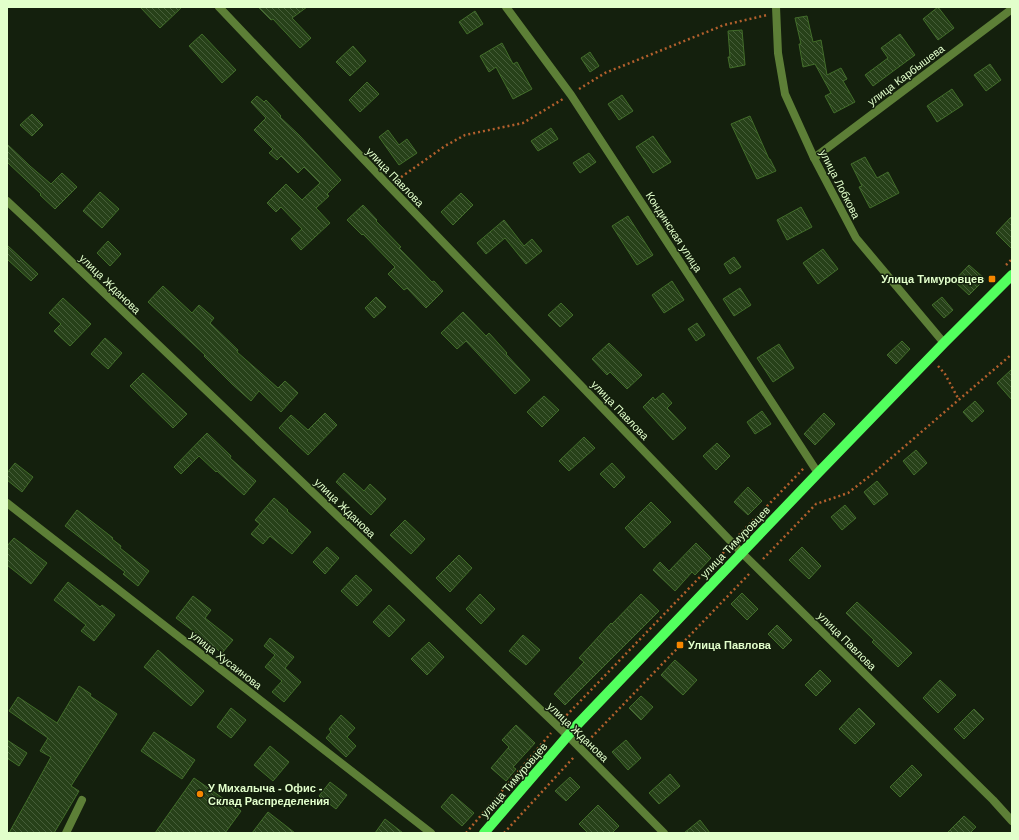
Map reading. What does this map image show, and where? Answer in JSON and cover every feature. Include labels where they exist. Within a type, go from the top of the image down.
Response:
[{"type":"main road","name":"улица Тимуровцев","points":[[484,833],[568,736],[818,473],[1012,275]]},
{"type":"street","name":"улица Павлова","points":[[219,7],[400,198],[742,553],[987,794],[1012,821]]},
{"type":"street","name":"Кондинская улица","points":[[506,7],[571,94],[818,473]]},
{"type":"street","name":"улица Лобкова","points":[[776,7],[778,53],[785,94],[814,158],[856,238],[944,343]]},
{"type":"street","name":"улица Карбышева","points":[[814,158],[1012,9]]},
{"type":"street","name":"улица Жданова","points":[[7,202],[48,239],[568,736],[664,833]]},
{"type":"street","name":"улица Хусаинова","points":[[7,504],[431,833]]},
{"type":"street","points":[[66,833],[82,800]]},
{"type":"path","points":[[504,833],[581,749],[816,504],[848,493],[876,471],[1012,354]]},
{"type":"path","points":[[930,357],[945,374],[959,400]]},
{"type":"building","points":[[140,7],[182,7],[160,28]]},
{"type":"building","points":[[258,7],[307,7],[292,18],[311,38],[300,48],[273,19],[271,20]]},
{"type":"building","points":[[938,7],[954,28],[938,40],[923,19]]},
{"type":"building","points":[[475,11],[483,24],[467,34],[459,22]]},
{"type":"building","points":[[807,16],[813,42],[821,40],[827,75],[841,68],[847,79],[843,81],[855,102],[834,113],[825,96],[831,93],[815,64],[803,67],[799,44],[801,44],[795,18]]},
{"type":"building","points":[[742,30],[745,65],[730,68],[728,57],[730,57],[728,31]]},
{"type":"building","points":[[202,34],[236,70],[222,83],[189,46]]},
{"type":"building","points":[[900,34],[915,55],[873,86],[865,75],[888,58],[881,48]]},
{"type":"building","points":[[502,43],[513,64],[517,62],[532,89],[513,99],[496,67],[489,72],[480,56]]},
{"type":"building","points":[[353,46],[366,61],[350,76],[336,62]]},
{"type":"building","points":[[590,52],[599,66],[590,72],[581,58]]},
{"type":"building","points":[[990,64],[1001,80],[986,91],[974,75]]},
{"type":"building","points":[[367,82],[379,94],[360,112],[349,100]]},
{"type":"building","points":[[952,89],[963,105],[937,122],[927,106]]},
{"type":"building","points":[[622,95],[633,111],[619,120],[608,104]]},
{"type":"building","points":[[257,96],[264,102],[266,100],[281,116],[280,117],[341,180],[327,194],[329,196],[316,208],[330,223],[301,250],[291,239],[302,229],[281,207],[276,212],[267,203],[286,184],[302,200],[320,183],[304,167],[298,173],[281,156],[277,160],[269,153],[273,149],[254,130],[266,118],[251,102]]},
{"type":"building","points":[[32,114],[43,125],[32,136],[20,125]]},
{"type":"building","points":[[750,116],[776,171],[757,179],[731,124]]},
{"type":"building","points":[[551,128],[558,139],[538,151],[531,141]]},
{"type":"building","points":[[388,130],[399,145],[407,139],[417,153],[399,165],[379,137]]},
{"type":"building","points":[[653,136],[671,162],[653,173],[636,147]]},
{"type":"building","points":[[7,144],[51,184],[62,173],[77,187],[55,209],[7,162]]},
{"type":"building","points":[[589,153],[596,162],[580,173],[573,163]]},
{"type":"building","points":[[865,157],[877,178],[888,172],[899,193],[870,208],[859,187],[862,186],[851,164]]},
{"type":"building","points":[[100,192],[119,209],[102,228],[83,211]]},
{"type":"building","points":[[461,193],[473,205],[453,225],[441,212]]},
{"type":"building","points":[[363,205],[401,247],[399,248],[432,282],[434,281],[443,291],[426,308],[407,288],[404,290],[388,274],[395,267],[347,220]]},
{"type":"building","points":[[801,207],[812,227],[787,240],[777,220]]},
{"type":"building","points":[[628,216],[653,255],[637,265],[612,226]]},
{"type":"building","points":[[1012,216],[1012,249],[996,233]]},
{"type":"building","points":[[504,220],[524,246],[532,239],[542,251],[526,264],[505,238],[486,254],[477,243]]},
{"type":"building","points":[[108,241],[121,254],[110,266],[97,253]]},
{"type":"building","points":[[7,245],[38,274],[31,281],[7,259]]},
{"type":"building","points":[[823,249],[838,269],[818,284],[803,263]]},
{"type":"building","points":[[734,257],[741,267],[730,274],[724,264]]},
{"type":"building","points":[[969,265],[985,279],[969,295],[954,281]]},
{"type":"building","points":[[672,281],[684,300],[664,313],[652,295]]},
{"type":"building","points":[[163,286],[192,313],[199,305],[214,318],[210,323],[238,350],[237,352],[278,388],[285,381],[298,393],[281,412],[259,391],[251,401],[204,356],[205,355],[148,302]]},
{"type":"building","points":[[740,288],[751,305],[734,316],[723,299]]},
{"type":"building","points":[[376,297],[386,307],[374,318],[365,308]]},
{"type":"building","points":[[942,297],[953,310],[944,318],[932,305]]},
{"type":"building","points":[[63,298],[91,324],[70,346],[54,331],[61,324],[49,313]]},
{"type":"building","points":[[561,303],[573,315],[560,327],[548,315]]},
{"type":"building","points":[[463,312],[486,336],[489,333],[530,380],[515,394],[466,341],[457,349],[441,333]]},
{"type":"building","points":[[697,323],[705,335],[696,341],[688,329]]},
{"type":"building","points":[[105,338],[122,353],[108,369],[91,354]]},
{"type":"building","points":[[902,341],[910,349],[896,364],[887,355]]},
{"type":"building","points":[[609,343],[642,375],[627,389],[610,372],[607,375],[592,359]]},
{"type":"building","points":[[779,344],[794,368],[773,382],[757,358]]},
{"type":"building","points":[[1012,369],[1012,400],[997,383]]},
{"type":"building","points":[[143,373],[187,414],[173,428],[130,386]]},
{"type":"building","points":[[663,393],[672,403],[667,408],[686,428],[673,440],[643,407],[653,397],[655,400]]},
{"type":"building","points":[[544,396],[559,410],[542,427],[527,412]]},
{"type":"building","points":[[975,401],[984,411],[972,422],[963,412]]},
{"type":"building","points":[[762,411],[771,424],[755,434],[747,422]]},
{"type":"building","points":[[325,413],[337,425],[308,455],[279,428],[291,415],[308,430]]},
{"type":"building","points":[[824,413],[835,424],[815,445],[804,434]]},
{"type":"building","points":[[207,433],[231,456],[230,458],[256,481],[244,495],[199,456],[181,474],[174,467]]},
{"type":"building","points":[[584,437],[595,448],[569,471],[559,461]]},
{"type":"building","points":[[717,443],[730,456],[716,470],[703,456]]},
{"type":"building","points":[[916,450],[927,463],[914,475],[903,461]]},
{"type":"building","points":[[15,463],[33,477],[22,492],[7,480],[7,473]]},
{"type":"building","points":[[612,463],[625,477],[614,488],[600,474]]},
{"type":"building","points":[[344,473],[364,491],[370,484],[386,499],[371,515],[336,482]]},
{"type":"building","points":[[877,481],[888,494],[874,505],[864,492]]},
{"type":"building","points":[[748,487],[762,501],[748,515],[734,502]]},
{"type":"building","points":[[274,498],[311,532],[292,554],[270,536],[263,544],[251,534],[260,524],[255,520]]},
{"type":"building","points":[[651,502],[671,522],[644,548],[625,528]]},
{"type":"building","points":[[845,505],[856,518],[842,530],[831,517]]},
{"type":"building","points":[[77,510],[113,538],[112,539],[121,546],[120,548],[149,571],[138,586],[123,574],[125,572],[65,526]]},
{"type":"building","points":[[405,520],[425,539],[411,554],[390,535]]},
{"type":"building","points":[[14,538],[47,563],[31,584],[7,565],[7,546]]},
{"type":"building","points":[[696,543],[711,558],[695,575],[692,572],[675,591],[653,570],[660,562],[669,571]]},
{"type":"building","points":[[327,547],[339,558],[325,574],[313,562]]},
{"type":"building","points":[[802,547],[821,566],[809,579],[789,560]]},
{"type":"building","points":[[459,555],[472,568],[450,592],[436,578]]},
{"type":"building","points":[[356,575],[372,590],[357,606],[341,591]]},
{"type":"building","points":[[68,582],[100,607],[102,605],[115,615],[94,641],[81,631],[86,625],[54,600]]},
{"type":"building","points":[[742,593],[758,609],[747,620],[731,604]]},
{"type":"building","points":[[480,594],[495,609],[481,624],[466,609]]},
{"type":"building","points":[[641,594],[659,611],[565,705],[554,694],[584,662],[579,658],[611,623],[612,624]]},
{"type":"building","points":[[193,596],[211,610],[205,618],[233,640],[222,653],[176,618]]},
{"type":"building","points":[[857,602],[912,653],[898,667],[872,642],[874,640],[846,613]]},
{"type":"building","points":[[389,605],[405,620],[389,637],[373,622]]},
{"type":"building","points":[[777,625],[792,640],[783,649],[768,634]]},
{"type":"building","points":[[523,635],[540,650],[526,665],[509,651]]},
{"type":"building","points":[[270,638],[294,657],[285,668],[301,682],[284,702],[272,692],[282,681],[265,667],[275,655],[264,646]]},
{"type":"building","points":[[429,642],[444,657],[427,675],[411,659]]},
{"type":"building","points":[[158,650],[204,691],[191,706],[144,667]]},
{"type":"building","points":[[675,660],[697,680],[683,695],[661,675]]},
{"type":"building","points":[[820,670],[831,681],[816,696],[805,685]]},
{"type":"building","points":[[940,680],[956,695],[938,713],[923,698]]},
{"type":"building","points":[[79,686],[91,694],[90,696],[117,714],[71,786],[79,791],[54,833],[9,833],[51,757],[40,751],[48,738],[9,711],[18,697],[57,723]]},
{"type":"building","points":[[641,696],[653,707],[641,720],[629,708]]},
{"type":"building","points":[[231,708],[246,720],[231,738],[217,727]]},
{"type":"building","points":[[859,708],[875,724],[855,744],[839,729]]},
{"type":"building","points":[[974,709],[984,719],[964,739],[954,729]]},
{"type":"building","points":[[341,715],[355,728],[347,737],[356,746],[346,757],[326,738],[331,732],[329,729]]},
{"type":"building","points":[[516,725],[535,743],[513,767],[516,769],[506,781],[491,768],[509,747],[502,740]]},
{"type":"building","points":[[154,732],[195,760],[182,779],[141,751]]},
{"type":"building","points":[[7,740],[27,753],[19,766],[7,758]]},
{"type":"building","points":[[626,740],[641,758],[628,770],[612,752]]},
{"type":"building","points":[[270,746],[289,762],[273,781],[254,765]]},
{"type":"building","points":[[912,765],[922,775],[900,797],[890,787]]},
{"type":"building","points":[[670,774],[680,786],[659,804],[649,793]]},
{"type":"building","points":[[570,777],[580,787],[566,801],[555,791]]},
{"type":"building","name":"У Михалыча - Офис - Склад Распределения","points":[[194,778],[241,811],[225,833],[155,833]]},
{"type":"building","points":[[330,782],[347,795],[336,809],[319,796]]},
{"type":"building","points":[[452,794],[474,813],[462,826],[441,807]]},
{"type":"building","points":[[598,805],[619,826],[612,833],[588,833],[579,824]]},
{"type":"building","points":[[268,812],[295,833],[252,833]]},
{"type":"building","points":[[964,816],[976,827],[970,833],[947,833]]},
{"type":"building","points":[[385,819],[403,833],[375,833]]},
{"type":"building","points":[[700,820],[710,833],[684,833]]},
{"type":"place","name":"Улица Тимуровцев","points":[[992,279]]},
{"type":"place","name":"Улица Павлова","points":[[680,645]]},
{"type":"place","name":"У Михалыча - Офис - Склад Распределения","points":[[200,794]]}]
